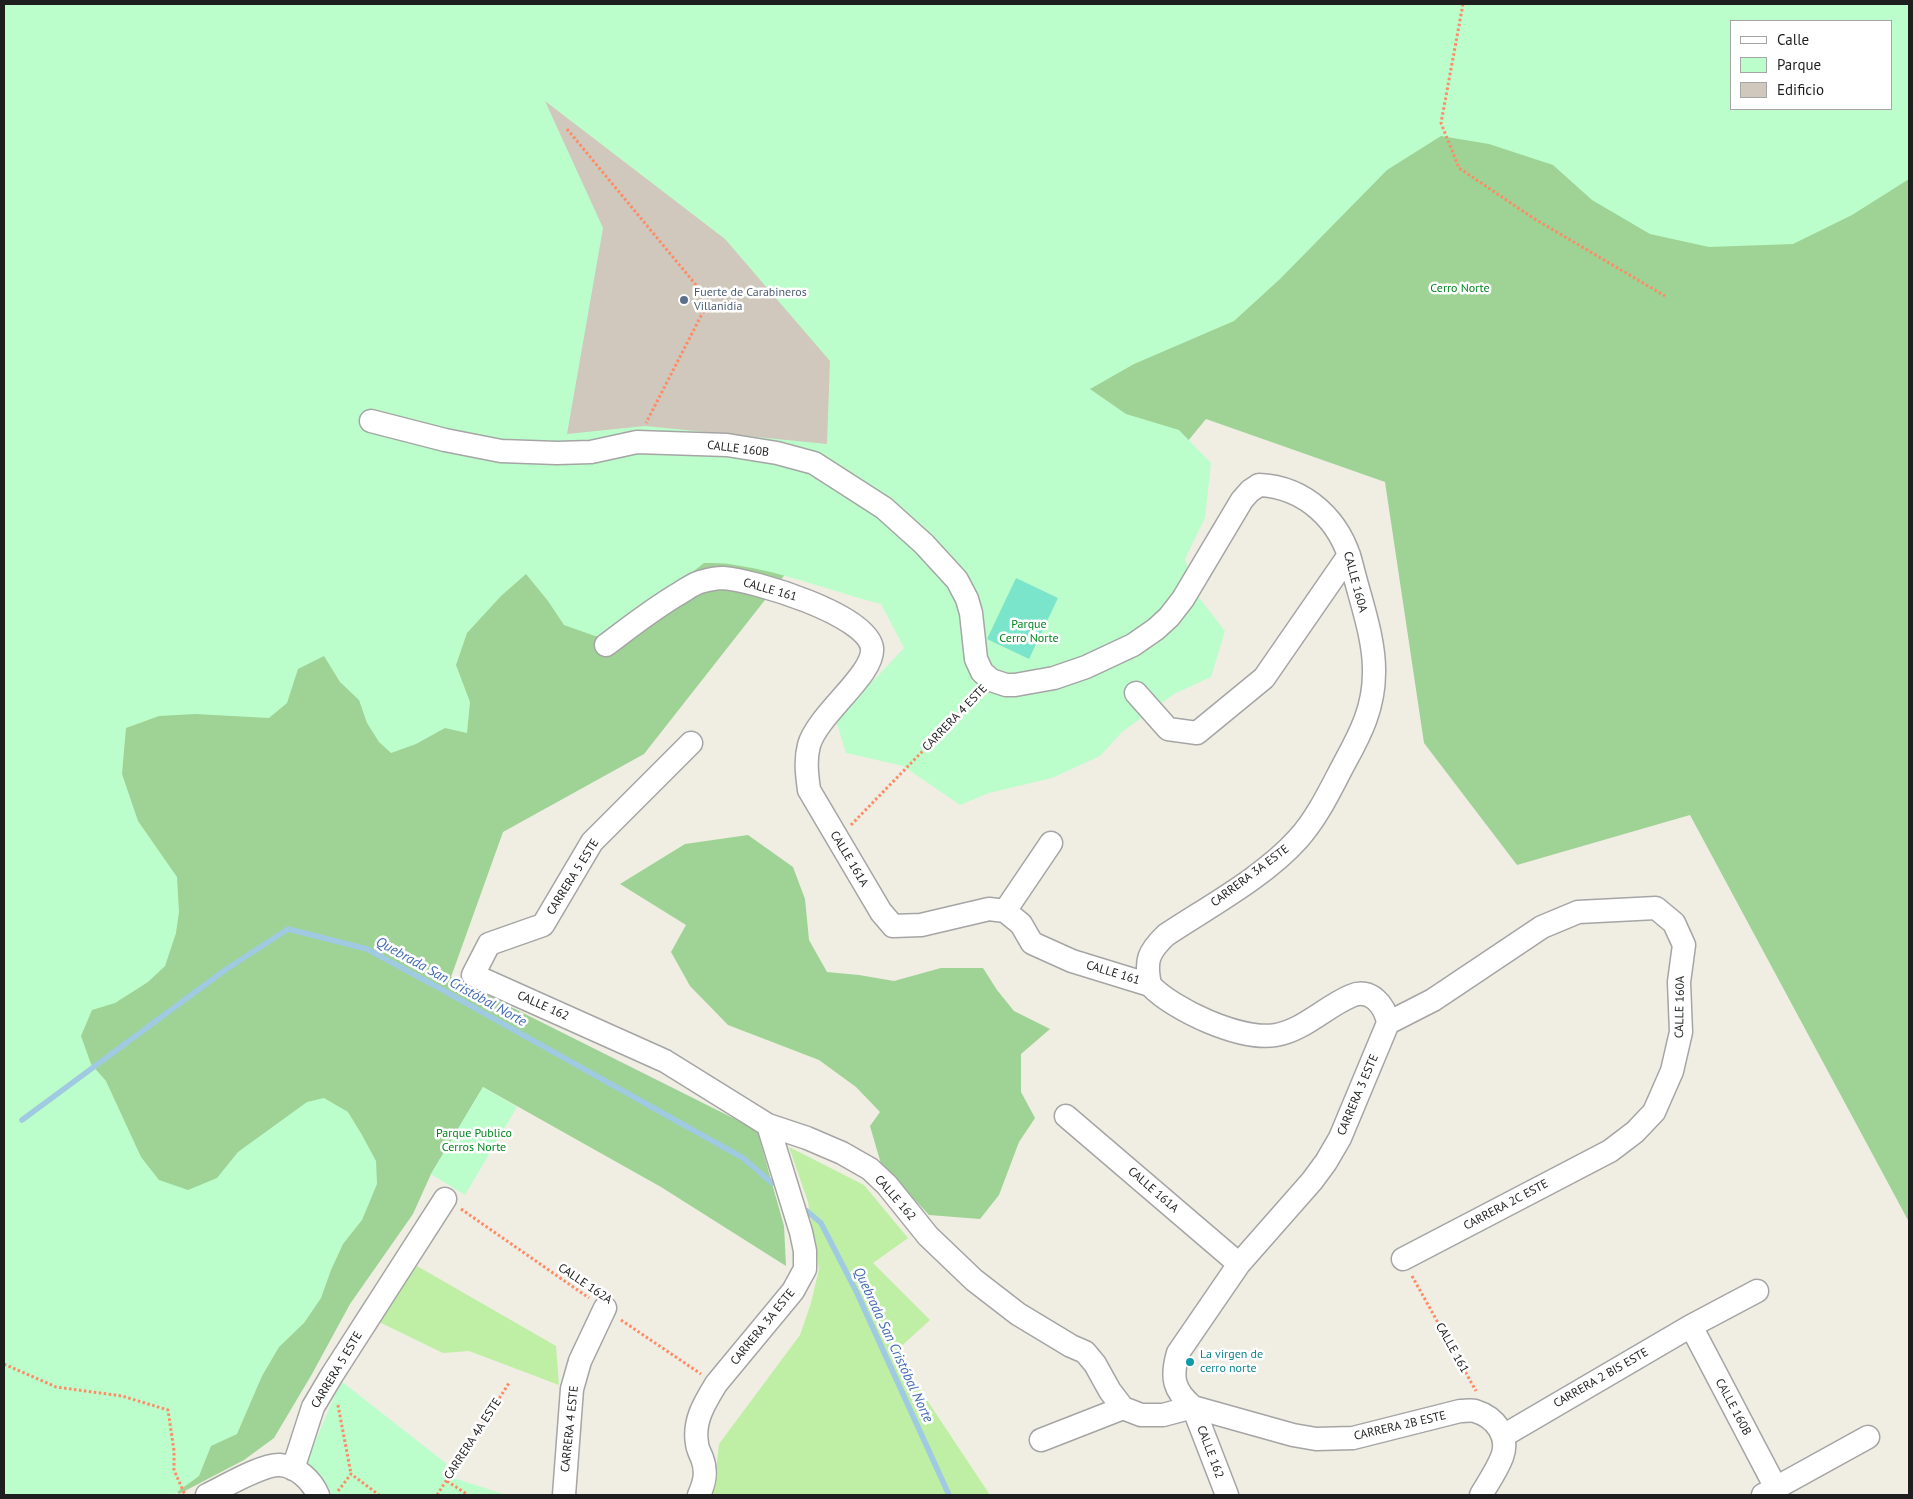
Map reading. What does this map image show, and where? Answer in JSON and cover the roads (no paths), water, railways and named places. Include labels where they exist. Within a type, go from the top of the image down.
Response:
[{"type":"street","name":"CALLE 160B","points":[[371,422],[501,452],[592,452],[637,442],[727,445],[777,453],[814,464],[884,508],[924,544],[956,580],[967,599],[971,613],[976,659],[982,672],[991,680]]},
{"type":"street","name":"CALLE 160A","points":[[1259,485],[1283,488],[1300,495],[1316,507],[1331,521],[1349,554],[1372,648],[1374,673],[1371,705],[1364,728]]},
{"type":"street","name":"CARRERA 4 ESTE","points":[[991,680],[1006,685],[1015,685],[1054,678],[1086,667],[1133,645],[1156,629],[1169,617],[1183,599],[1242,500],[1259,485]]},
{"type":"street","points":[[1136,693],[1168,729],[1198,733],[1264,678],[1349,554]]},
{"type":"street","name":"CALLE 161","points":[[606,645],[698,582],[721,578],[758,584],[800,598],[825,608],[858,628],[868,638],[872,649],[868,668],[817,726],[809,745],[806,768],[809,790]]},
{"type":"street","name":"CARRERA 3A ESTE","points":[[1150,985],[1147,971],[1148,959],[1154,946],[1166,935],[1277,859],[1298,839],[1314,818],[1364,728]]},
{"type":"street","name":"CARRERA 5 ESTE","points":[[473,975],[489,944],[543,925],[592,842],[690,743]]},
{"type":"street","name":"CALLE 161A","points":[[809,790],[881,912],[893,926],[920,925],[989,909],[1005,911]]},
{"type":"street","points":[[1005,911],[1051,844]]},
{"type":"street","name":"CALLE 160A","points":[[1388,1023],[1433,1000],[1542,927],[1578,912],[1656,908],[1674,923],[1684,945],[1679,982],[1682,1032],[1672,1071],[1654,1112],[1635,1132],[1610,1151]]},
{"type":"street","name":"CALLE 161","points":[[1005,911],[1021,924],[1032,943],[1072,961],[1150,985],[1159,995],[1178,1006],[1237,1032],[1257,1036],[1276,1035],[1296,1028],[1352,995],[1366,995],[1375,999],[1386,1012],[1388,1023]]},
{"type":"street","name":"CALLE 162","points":[[473,975],[664,1061],[768,1125],[807,1138],[842,1153],[870,1169],[887,1185],[928,1236],[974,1280],[1018,1314],[1084,1352],[1096,1364],[1110,1391],[1123,1408]]},
{"type":"street","name":"CARRERA 3 ESTE","points":[[1193,1407],[1181,1397],[1175,1384],[1174,1367],[1178,1353],[1239,1264],[1312,1181],[1326,1162],[1340,1138],[1388,1023]]},
{"type":"street","name":"CALLE 161A","points":[[1066,1116],[1239,1264]]},
{"type":"street","name":"CARRERA 3A ESTE","points":[[699,1495],[705,1482],[705,1465],[696,1442],[698,1418],[705,1401],[716,1384],[793,1291],[805,1269],[805,1251],[801,1232],[768,1125]]},
{"type":"street","name":"CARRERA 2C ESTE","points":[[1403,1259],[1610,1151]]},
{"type":"street","name":"CARRERA 5 ESTE","points":[[293,1469],[313,1407],[445,1199]]},
{"type":"street","name":"CARRERA 2 BIS ESTE","points":[[1497,1427],[1757,1291]]},
{"type":"street","name":"CARRERA 4 ESTE","points":[[564,1495],[572,1389],[580,1361],[605,1308]]},
{"type":"street","name":"CALLE 160B","points":[[1691,1326],[1769,1492]]},
{"type":"street","points":[[1041,1440],[1123,1408],[1141,1415],[1163,1415],[1193,1407]]},
{"type":"street","name":"CALLE 162","points":[[1193,1407],[1227,1495]]},
{"type":"street","name":"CARRERA 2B ESTE","points":[[1193,1407],[1293,1435],[1316,1439],[1353,1438],[1460,1411],[1474,1411],[1497,1427]]},
{"type":"street","points":[[1481,1495],[1503,1455],[1497,1427]]},
{"type":"street","points":[[1769,1492],[1868,1437]]},
{"type":"street","points":[[207,1495],[263,1469],[280,1465],[293,1469],[305,1476],[318,1495]]},
{"type":"waterway","name":"Quebrada San Cristóbal Norte","points":[[22,1120],[225,970],[288,929],[367,949],[743,1158],[772,1183]]},
{"type":"waterway","name":"Quebrada San Cristóbal Norte","points":[[807,1211],[821,1223],[857,1293],[949,1495]]},
{"type":"place","name":"Fuerte de Carabineros Villanidia","points":[[684,300]]},
{"type":"place","name":"La virgen de cerro norte","points":[[1190,1362]]},
{"type":"park label","name":"Cerro Norte","points":[[1460,289]]},
{"type":"park label","name":"Parque Cerro Norte","points":[[1029,632]]},
{"type":"park label","name":"Parque Publico Cerros Norte","points":[[474,1141]]}]
